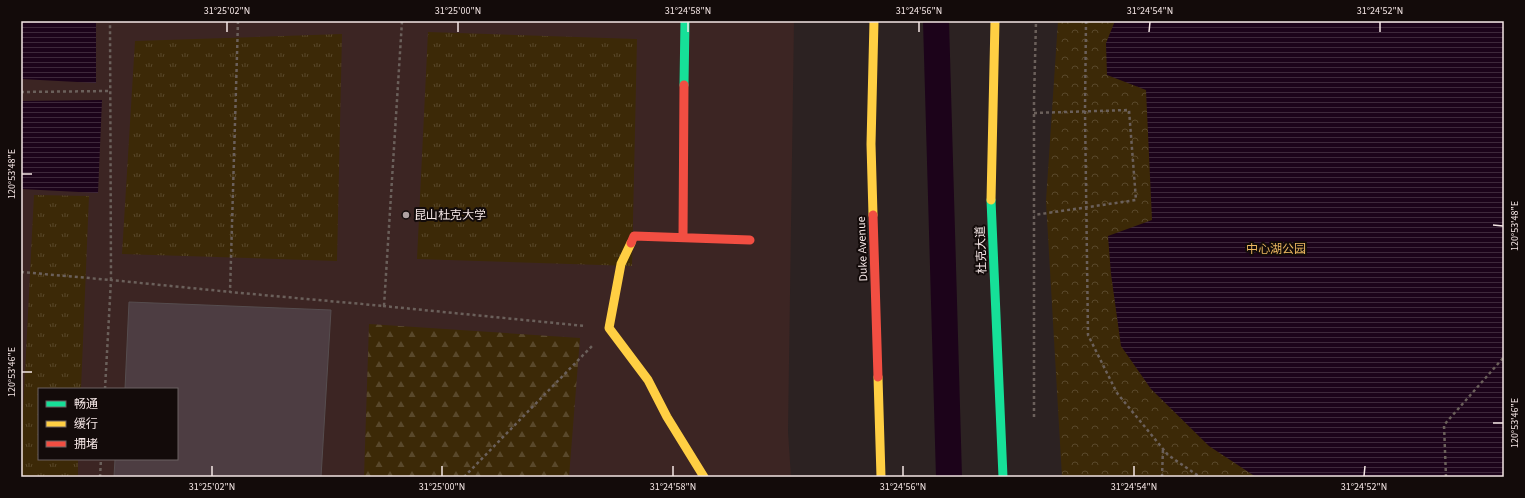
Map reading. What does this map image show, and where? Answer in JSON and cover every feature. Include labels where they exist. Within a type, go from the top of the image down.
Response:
[{"type":"main road","points":[[683,238],[685,21]]},
{"type":"main road","name":"Duke Avenue","points":[[874,21],[871,144],[881,477]]},
{"type":"main road","name":"杜克大道","points":[[995,21],[991,197],[1003,477]]},
{"type":"main road","points":[[704,477],[667,417],[648,380],[609,328],[621,264],[634,236],[750,240]]},
{"type":"path","points":[[105,388],[111,280],[110,21]]},
{"type":"path","points":[[230,292],[238,21]]},
{"type":"path","points":[[384,306],[402,21]]},
{"type":"path","points":[[1034,417],[1034,113],[1036,21]]},
{"type":"path","points":[[1086,21],[1085,111],[1088,334],[1117,393],[1168,455],[1200,477]]},
{"type":"path","points":[[21,92],[110,91]]},
{"type":"path","points":[[1034,113],[1129,110],[1136,200],[1034,214]]},
{"type":"path","points":[[21,272],[609,328]]},
{"type":"path","points":[[464,477],[609,328]]},
{"type":"path","points":[[1446,477],[1444,424],[1504,357]]},
{"type":"path","points":[[1162,477],[1163,448]]},
{"type":"path","points":[[100,477],[101,460]]},
{"type":"shaded area","name":"昆山杜克大学","points":[[21,21],[794,21],[788,432],[791,477],[21,477]]},
{"type":"shaded area","points":[[21,21],[96,21],[96,83],[21,79]]},
{"type":"shaded area","name":"中心湖公园","points":[[1115,21],[1504,21],[1504,477],[1256,477],[1209,446],[1151,389],[1121,346],[1111,274],[1108,236],[1152,220],[1146,90],[1107,75],[1106,43]]},
{"type":"shaded area","points":[[102,100],[98,193],[21,189],[21,101]]},
{"type":"green space","name":"中心湖公园","points":[[1058,21],[1504,21],[1504,477],[1062,477],[1046,201]]},
{"type":"green space","points":[[428,32],[637,39],[632,266],[417,259]]},
{"type":"green space","points":[[342,34],[337,261],[122,254],[135,41]]},
{"type":"green space","points":[[34,195],[89,196],[81,388],[38,388],[38,460],[78,460],[78,477],[21,477]]},
{"type":"green space","points":[[369,324],[580,338],[569,477],[364,477]]},
{"type":"building","points":[[129,302],[331,310],[321,477],[114,477],[115,460],[178,460],[178,388],[125,388]]},
{"type":"waterway","points":[[936,21],[949,477]]},
{"type":"traffic: fast","points":[[684,85],[685,21]]},
{"type":"traffic: fast","points":[[991,200],[1003,477]]},
{"type":"traffic: slow","points":[[873,215],[871,144],[874,21]]},
{"type":"traffic: slow","points":[[991,200],[995,21]]},
{"type":"traffic: slow","points":[[631,243],[621,264],[609,328],[648,380],[667,417],[704,477]]},
{"type":"traffic: slow","points":[[878,377],[881,477]]},
{"type":"traffic: jam","points":[[683,237],[684,85]]},
{"type":"traffic: jam","points":[[873,215],[878,377]]},
{"type":"traffic: jam","points":[[631,243],[634,236],[750,240]]},
{"type":"place","name":"昆山杜克大学","points":[[406,215]]}]
